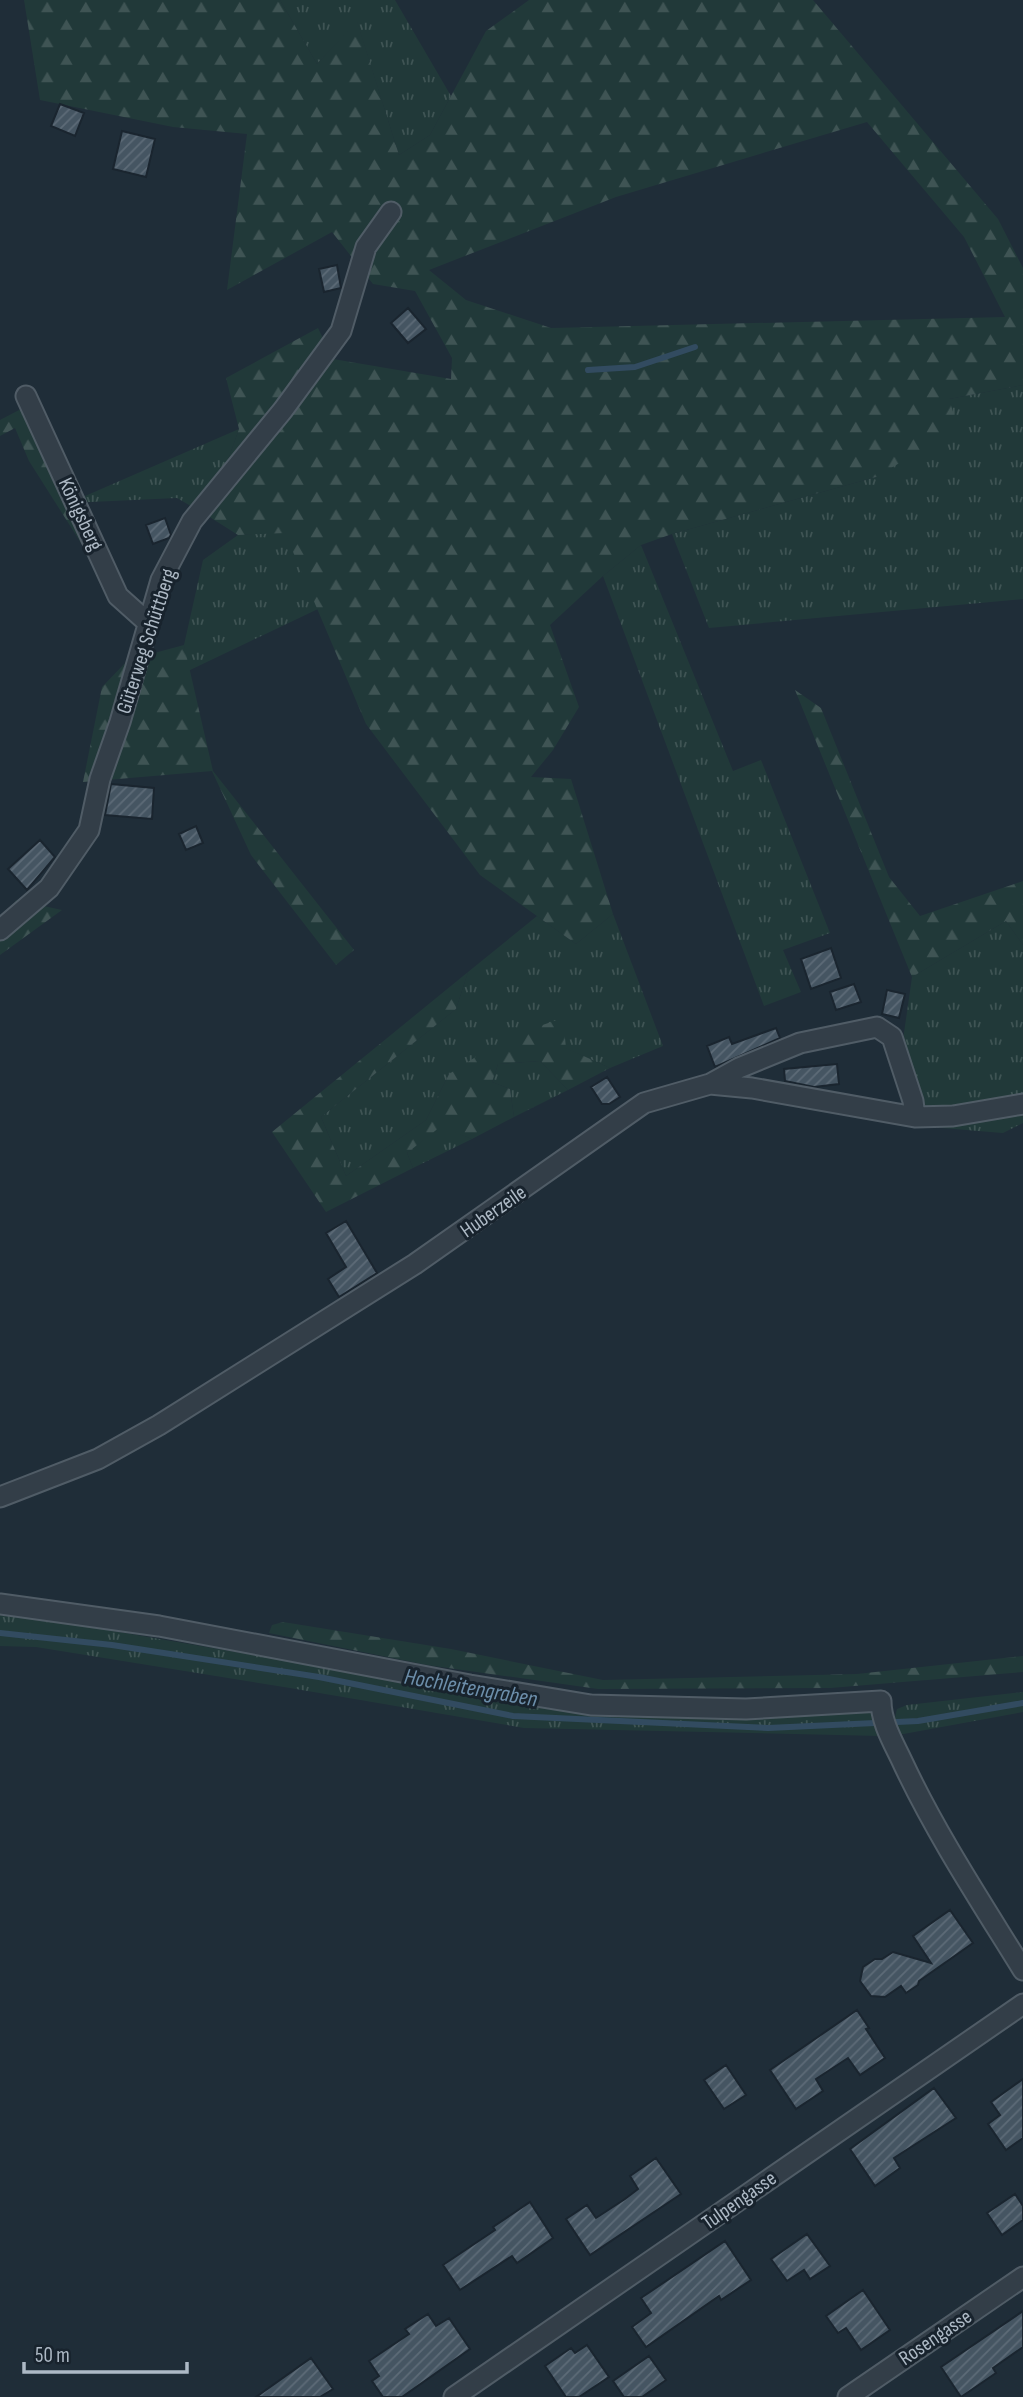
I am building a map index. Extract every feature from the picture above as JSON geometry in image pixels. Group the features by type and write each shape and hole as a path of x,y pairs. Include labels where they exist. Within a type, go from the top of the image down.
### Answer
{"street":[{"name":"Güterweg Schüttberg","path":"0,930 49,888 89,830 100,779 120,722 161,580 192,521 283,410 341,331 366,247 391,212"},
{"name":"Königsberg","path":"26,396 118,596 148,622"},
{"path":"710,1084 739,1068 800,1043 877,1027 892,1037 913,1101 915,1117"},
{"name":"Huberzeile","path":"0,1497 98,1459 159,1425 415,1264 644,1103 710,1084 752,1088 915,1117 953,1116 1023,1104"},
{"path":"0,1604 159,1626 591,1705 746,1709 881,1701 881,1711 890,1735 916,1790 1023,1970"},
{"name":"Tulpengasse","path":"454,2397 1023,2004"},
{"name":"Rosengasse","path":"848,2397 1023,2277"}],"green space":[{"path":"24,0 280,0 317,64 357,21 399,155 430,135 486,31 529,0 813,0 998,219 1023,268 1023,385 949,399 958,428 876,477 641,545 550,625 579,707 553,750 531,777 571,779 613,914 576,944 480,875 366,724 285,533 238,535 208,516 239,429 226,378 318,328 333,359 451,379 452,358 415,291 373,284 332,232 227,290 247,134 173,127 40,100","holes":["867,122 964,237 1005,317 551,328 466,300 429,270 616,197"]},
{"path":"280,0 395,0 451,96 430,135 399,155 357,22 317,64"},
{"path":"1023,385 1023,599 709,628 672,534 876,477 949,399"},
{"path":"21,409 69,503 88,554 29,461 15,428 0,436 0,420"},
{"path":"239,429 208,516 177,498 69,503"},
{"path":"285,532 318,609 188,671 184,645 203,560 238,535"},
{"path":"641,545 733,771 761,760 830,933 783,950 801,992 764,1006 603,576"},
{"path":"184,645 213,771 354,950 336,965 251,855 212,771 83,782 102,687 128,660"},
{"path":"795,690 821,708 889,877 920,916 1023,881 1023,945 1006,921 912,977"},
{"path":"16,900 62,910 0,955 0,927"},
{"path":"613,914 663,1046 610,1068 565,1048 449,1074 426,1120 346,1176 321,1117 456,1009 468,972 537,916 576,944"},
{"path":"1006,921 1023,945 1023,1123 1003,1133 930,1127 903,1040 912,977"},
{"path":"468,972 456,1009 321,1117 346,1176 426,1120 449,1074 507,1037 563,1018 566,1048 610,1068 568,1090 540,1061 498,1064 492,1082 510,1089 514,1117 472,1139 440,1127 407,1153 413,1168 326,1212 272,1132"},
{"path":"540,1061 568,1090 514,1117 510,1089 492,1082 498,1064"},
{"path":"440,1126 472,1139 413,1168 407,1153"},
{"path":"0,1615 90,1627 277,1659 518,1706 673,1718 865,1712 872,1714 882,1736 524,1728 36,1647 0,1646"},
{"path":"283,1622 451,1649 603,1680 857,1674 1023,1656 1023,1672 830,1688 598,1689 427,1665 269,1633 272,1625"},
{"path":"1023,1692 1023,1712 898,1735 895,1718 897,1709 907,1705"}],"building":[{"path":"60,104 84,113 75,136 51,126"},
{"path":"122,131 155,139 146,177 113,169"},
{"path":"337,265 341,288 324,292 319,269"},
{"path":"408,308 426,329 408,343 391,323"},
{"path":"165,518 171,535 153,544 146,525"},
{"path":"111,784 154,788 152,819 105,815"},
{"path":"196,826 203,843 186,850 179,834"},
{"path":"40,840 55,857 27,890 8,869"},
{"path":"831,948 841,978 811,989 801,959"},
{"path":"854,984 861,1002 836,1010 830,992"},
{"path":"887,990 905,994 899,1018 882,1014"},
{"path":"776,1028 780,1038 715,1067 707,1046 729,1037 732,1044"},
{"path":"837,1064 839,1084 814,1087 785,1081 784,1069"},
{"path":"607,1077 620,1097 609,1104 602,1104 591,1087"},
{"path":"346,1221 377,1273 339,1297 328,1279 346,1267 326,1233"},
{"path":"950,1910 973,1943 906,1993 901,1986 885,1997 871,1996 860,1981 863,1967 893,1952 931,1963 913,1936"},
{"path":"857,2010 885,2058 860,2075 848,2058 816,2079 823,2091 796,2109 770,2070"},
{"path":"726,2065 746,2095 724,2109 704,2080"},
{"path":"1023,2079 1023,2138 1006,2150 988,2124 1000,2115 991,2102"},
{"path":"934,2088 956,2118 894,2158 900,2168 875,2186 850,2149"},
{"path":"656,2158 681,2194 590,2255 566,2219 587,2205 596,2218 625,2199 638,2189 630,2176"},
{"path":"1015,2194 1023,2206 1023,2220 1002,2235 987,2213"},
{"path":"530,2202 553,2238 517,2263 512,2256 460,2290 443,2265 495,2230 493,2227"},
{"path":"807,2234 830,2266 810,2279 804,2270 787,2281 771,2259"},
{"path":"725,2241 751,2280 721,2300 719,2296 646,2347 632,2327 651,2313 641,2298"},
{"path":"863,2290 890,2330 861,2350 846,2328 838,2333 826,2316"},
{"path":"1023,2311 1023,2347 993,2368 996,2373 961,2397 941,2367"},
{"path":"428,2314 436,2326 449,2318 470,2349 402,2397 383,2397 372,2381 379,2376 369,2361 409,2334 405,2329"},
{"path":"587,2345 609,2377 579,2397 566,2397 545,2366 571,2348 575,2353"},
{"path":"649,2356 666,2380 642,2397 624,2397 613,2381"},
{"path":"311,2358 333,2389 320,2397 256,2397"}],"waterway":[{"path":"588,370 635,367 695,347"},
{"name":"Hochleitengraben","path":"0,1633 112,1645 319,1677 513,1716 768,1728 918,1721 1023,1703"}]}
